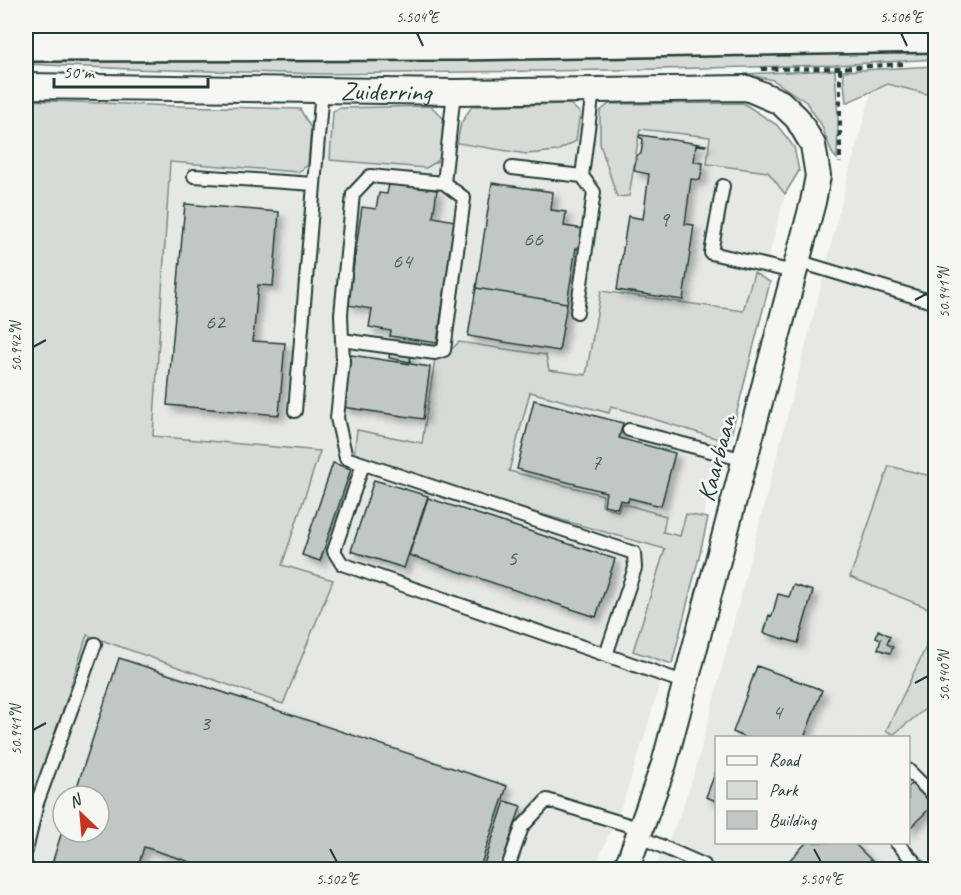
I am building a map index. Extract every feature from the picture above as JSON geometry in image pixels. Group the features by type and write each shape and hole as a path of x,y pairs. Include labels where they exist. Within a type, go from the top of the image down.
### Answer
{"main road":[{"name":"Zuiderring","path":"26,44 448,43 936,34"}],"street":[{"name":"Zuiderring","path":"26,86 454,92 747,88"},
{"name":"Kaarbaan","path":"624,870 664,764 818,176 813,145 797,118 780,102 747,88"}],"lane":[{"path":"295,411 322,90"},
{"path":"577,312 594,192 582,176 592,90"},
{"path":"444,183 454,92"},
{"path":"512,168 582,176"},
{"path":"194,176 314,184"},
{"path":"342,340 435,353 444,350 465,198 444,183 370,176 353,194 341,314 342,340 343,362 337,418 346,458 634,553 635,568 606,655"},
{"path":"723,186 711,253 796,267 936,303"},
{"path":"630,430 745,460"},
{"path":"363,464 334,551 342,564 686,683"},
{"path":"26,851 37,803 95,644"},
{"path":"910,771 936,798"},
{"path":"507,870 522,827 547,800 625,825 704,865 705,870"},
{"path":"897,844 922,870"},
{"path":"26,865 27,870"}],"path":[{"path":"791,68 903,64"}],"shaded area":[{"path":"888,84 935,96 935,869 654,870 680,815 696,768 848,176 872,91"},
{"path":"726,117 785,194 722,436 679,616 645,735 622,805 594,869 26,870 26,827 87,635 283,704 333,580 282,565 320,452 153,436 168,179 174,121 469,125"}],"green space":[{"path":"26,26 684,26 26,29"},
{"path":"936,46 935,59 834,65 613,70 322,74 26,64 26,56"},
{"path":"935,66 935,96 888,84 846,103 843,71"},
{"path":"835,70 838,119 837,159 832,153 821,124 806,102 773,80 744,74"},
{"path":"26,100 300,109 311,128 308,165 298,172 170,162 153,436 320,451 282,565 333,580 283,704 87,635 26,827"},
{"path":"743,103 777,125 794,147 799,171 785,194 768,172 707,164 710,137 640,129 629,196 617,197 600,144 600,111 609,104"},
{"path":"570,104 580,113 576,141 557,151 527,154 457,143 461,123 472,106"},
{"path":"431,106 443,118 441,159 426,168 330,160 333,111 340,108"},
{"path":"754,273 770,282 730,439 725,441 611,406 609,413 530,392 509,471 603,495 602,506 618,511 621,503 666,516 663,532 680,536 686,514 708,518 672,664 633,651 665,549 463,492 354,455 357,430 422,443 435,359 451,350 459,342 546,355 549,370 586,375 601,291 743,311"},
{"path":"889,466 935,477 935,611 850,577"},
{"path":"935,628 935,701 894,734 886,731"}],"building":[{"path":"640,135 706,145 696,145 694,162 703,163 700,180 691,179 685,224 694,225 683,300 617,290 628,216 643,219 649,174 634,171 637,155 641,154 643,139 639,137"},
{"path":"492,183 553,192 551,210 566,212 564,226 584,229 581,249 576,248 567,303 476,288"},
{"path":"389,184 437,190 433,217 455,221 437,343 390,336 391,331 369,327 372,309 348,305 362,207 376,209 379,193 387,194"},
{"path":"185,204 279,212 273,286 258,285 253,341 285,343 279,415 167,405"},
{"path":"476,288 567,303 559,351 468,336"},
{"path":"390,351 411,354 410,362 389,358"},
{"path":"351,355 430,367 423,419 343,407"},
{"path":"534,400 623,423 619,438 675,453 661,506 629,498 628,502 620,500 617,508 604,505 606,492 517,469"},
{"path":"333,463 351,469 320,561 302,555"},
{"path":"374,480 428,496 404,568 351,551"},
{"path":"428,498 615,559 596,617 409,555"},
{"path":"793,585 813,591 798,643 764,633 778,594 789,597"},
{"path":"878,630 890,636 887,644 893,647 890,653 878,649 881,639 876,637"},
{"path":"119,658 507,786 479,870 215,870 144,847 137,870 50,870 58,844 111,844 111,784 78,784"},
{"path":"757,666 822,690 805,736 742,736 733,732"},
{"path":"715,774 715,801 706,797"},
{"path":"913,782 934,804 910,828 910,785"},
{"path":"505,801 521,806 500,870 482,870"},
{"path":"805,844 855,844 881,870 780,870"}]}
